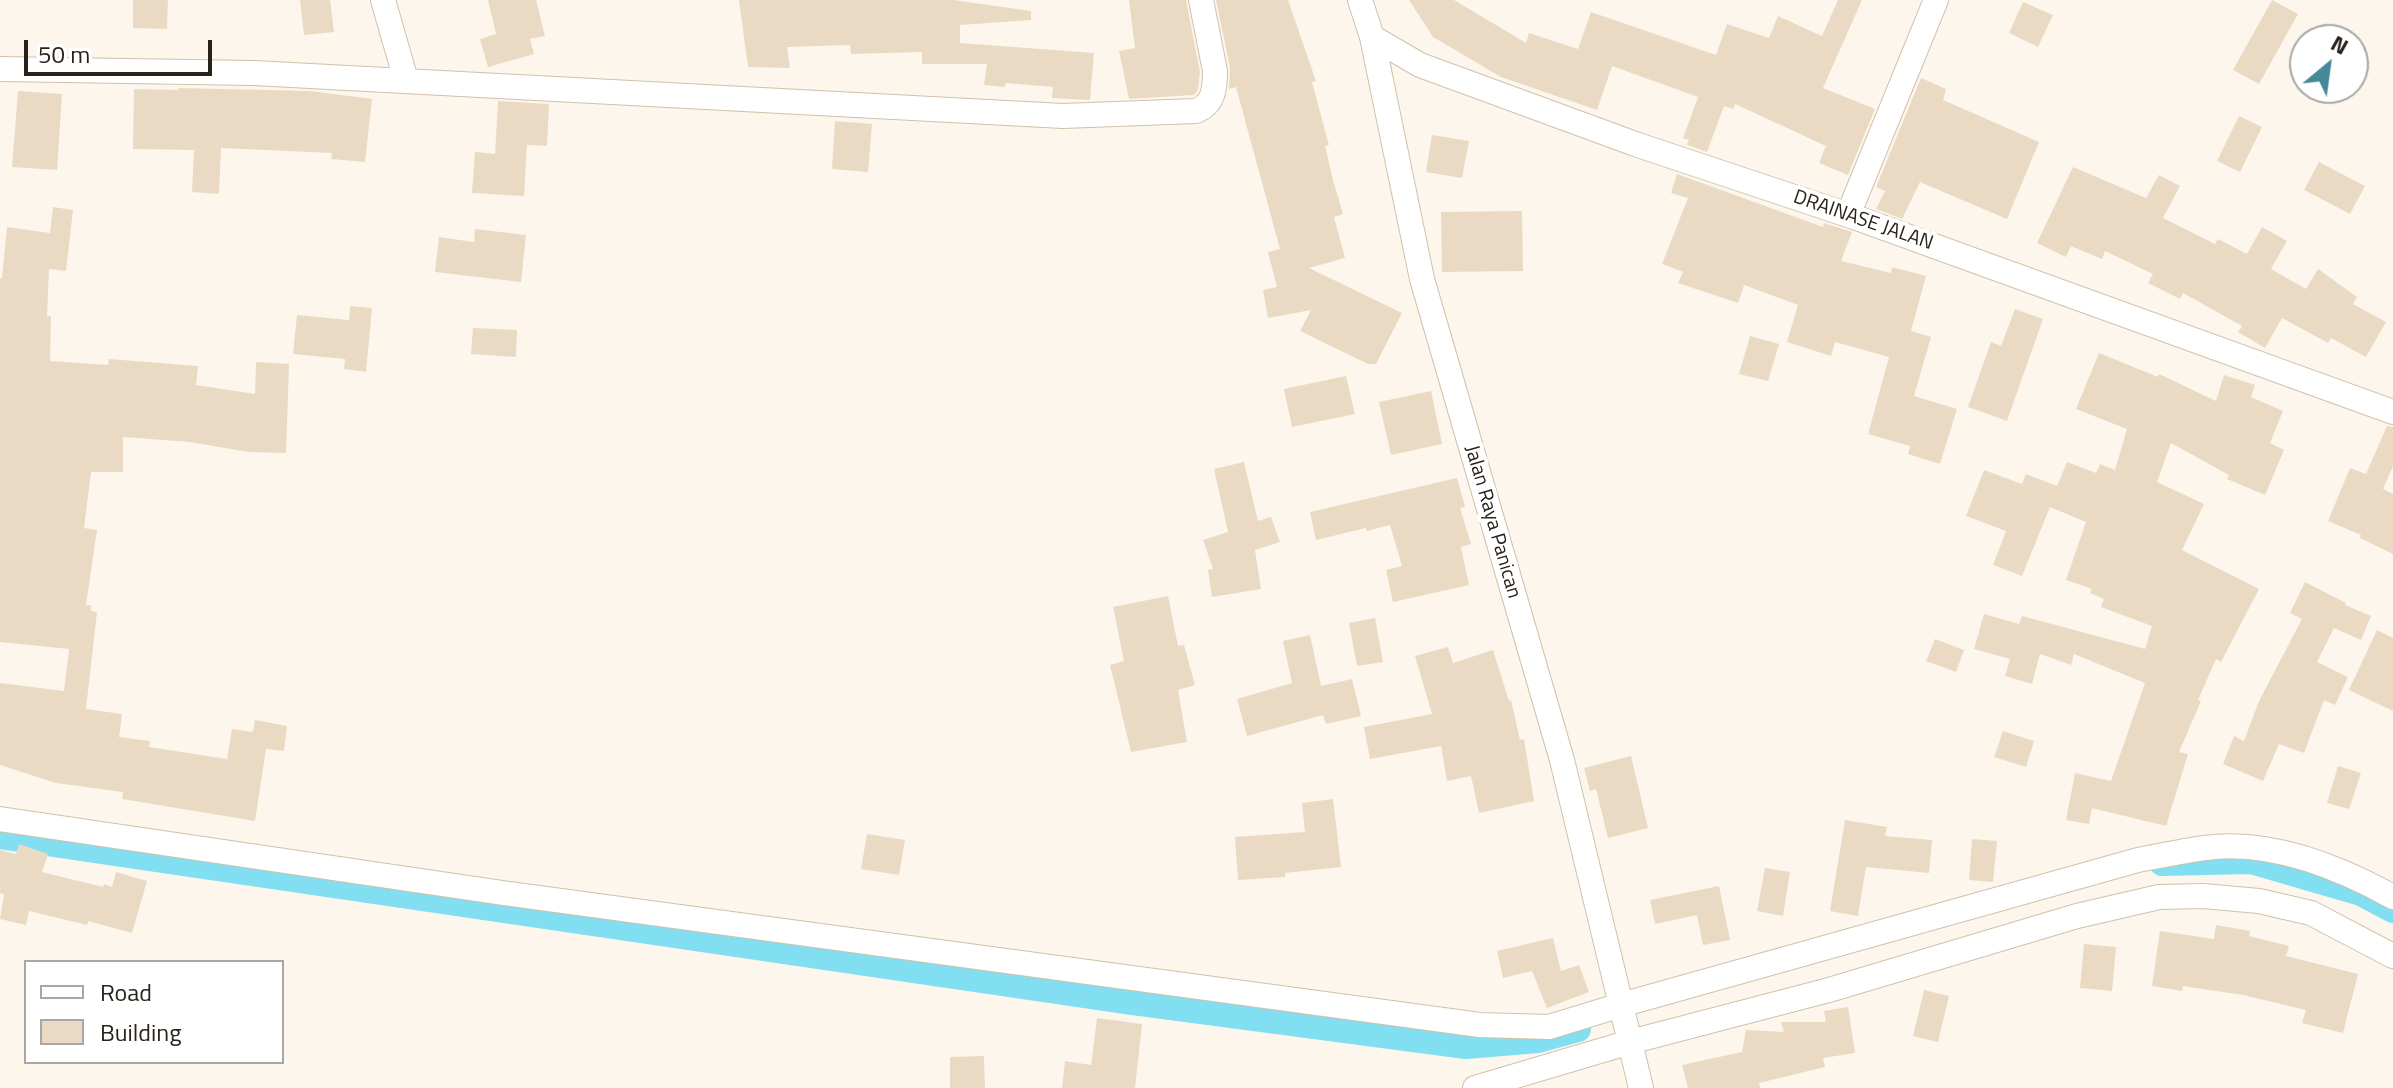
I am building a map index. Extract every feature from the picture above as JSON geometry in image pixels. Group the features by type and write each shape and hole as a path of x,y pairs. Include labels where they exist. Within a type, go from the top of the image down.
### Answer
{"street":[{"path":"383,0 406,80"},
{"path":"0,69 254,73 1063,116 1196,111 1205,107 1213,96 1215,81 1201,0"},
{"path":"1360,0 1372,37"},
{"path":"1848,215 1936,0"},
{"name":"DRAINASE JALAN","path":"1372,37 1420,65 1638,145 1848,215 2393,412"},
{"name":"Jalan Raya Panican","path":"1372,37 1422,279 1562,760 1641,1088"},
{"path":"0,819 535,897 1480,1025 1549,1027 2138,860 2207,847 2276,850 2323,865 2393,897"},
{"path":"1475,1088 1630,1042 1829,990 2077,916 2159,897 2203,896 2259,901 2311,913 2393,956"}],"building":[{"path":"133,0 168,0 167,29 133,28"},
{"path":"300,0 330,0 334,32 304,35"},
{"path":"488,0 536,0 545,36 530,39 534,54 488,67 480,39 496,34"},
{"path":"739,0 953,0 1031,11 1031,20 960,25 960,43 1094,53 1090,100 1052,98 1053,87 1006,83 1005,87 984,85 987,64 922,64 922,52 851,54 850,45 787,47 790,68 748,67"},
{"path":"1129,0 1186,0 1200,72 1198,90 1194,95 1129,99 1119,51 1135,48"},
{"path":"1216,0 1288,0 1316,81 1312,82 1343,214 1334,217 1345,258 1309,268 1402,313 1376,364 1368,364 1300,331 1311,310 1268,318 1263,290 1277,287 1268,252 1280,249 1236,87 1229,89 1230,68"},
{"path":"1409,0 1454,0 1526,43 1529,33 1578,49 1591,12 1716,55 1727,24 1769,38 1778,16 1822,36 1838,0 1862,0 1823,88 1875,109 1848,175 1819,163 1826,146 1735,104 1734,109 1724,106 1707,152 1687,145 1689,140 1683,138 1698,97 1612,66 1597,110 1501,77 1433,37"},
{"path":"2272,0 2298,14 2292,24 2289,24 2289,30 2259,84 2233,70"},
{"path":"2023,2 2053,15 2038,47 2009,33"},
{"path":"1921,78 1946,89 1943,100 2039,142 2007,219 1920,182 1902,219 1876,209 1885,191 1876,187"},
{"path":"134,89 310,91 372,99 365,162 331,159 332,153 221,148 219,194 192,192 194,150 133,149"},
{"path":"18,91 62,94 57,170 12,167"},
{"path":"498,101 549,104 547,146 527,145 524,196 472,193 475,152 495,154"},
{"path":"2239,116 2262,127 2240,172 2217,161"},
{"path":"835,121 872,124 868,172 832,169"},
{"path":"1432,135 1469,141 1462,178 1426,172"},
{"path":"2319,162 2365,186 2350,214 2304,190"},
{"path":"2073,167 2146,198 2159,175 2180,186 2163,218 2215,244 2218,239 2247,254 2262,227 2287,241 2271,269 2306,289 2318,269 2357,297 2353,304 2386,322 2366,357 2331,338 2328,343 2282,318 2265,348 2238,332 2242,326 2183,293 2180,299 2148,283 2153,274 2105,251 2102,259 2071,246 2066,257 2037,243"},
{"path":"1677,174 1823,227 1824,223 1852,232 1841,261 1891,273 1892,267 1926,276 1911,331 1931,337 1914,396 1957,409 1940,464 1908,454 1910,446 1868,434 1889,357 1835,342 1831,356 1787,342 1798,305 1744,285 1738,303 1678,283 1683,272 1662,264 1688,198 1671,193"},
{"path":"53,207 73,210 66,271 49,269 47,316 51,316 50,361 108,365 109,359 198,366 196,385 255,394 256,362 289,364 286,453 248,452 190,442 123,437 123,472 91,472 84,528 97,530 86,605 91,605 91,611 97,612 86,709 122,714 119,737 150,741 149,747 227,759 232,729 253,732 255,720 287,726 284,751 266,749 255,821 122,799 123,792 56,783 0,765 0,683 64,691 69,649 0,642 0,278 7,227 50,233"},
{"path":"1522,211 1523,271 1442,272 1441,212"},
{"path":"475,229 526,235 521,282 435,272 439,237 474,242"},
{"path":"350,306 372,308 366,372 344,369 345,359 293,354 297,315 349,320"},
{"path":"2015,309 2043,319 2007,421 1968,407 1991,342 2001,346"},
{"path":"473,328 517,330 516,357 471,354"},
{"path":"1750,336 1779,344 1768,381 1739,374"},
{"path":"2099,353 2158,377 2159,374 2216,401 2224,375 2255,385 2251,397 2283,411 2270,443 2284,450 2265,495 2227,479 2229,475 2171,443 2157,482 2204,504 2182,550 2259,589 2221,662 2216,659 2198,700 2201,701 2179,752 2188,754 2166,826 2092,808 2089,824 2066,820 2075,773 2111,781 2145,683 2074,654 2071,665 2040,654 2032,684 2005,676 2010,659 1974,649 1984,614 2019,624 2022,616 2145,649 2152,626 2101,607 2104,599 2090,593 2092,589 2066,580 2086,522 2050,507 2022,576 1993,565 2006,531 1966,516 1984,470 2022,484 2026,474 2057,486 2067,462 2096,473 2100,464 2115,470 2127,429 2076,409"},
{"path":"1346,376 1355,414 1292,427 1284,389"},
{"path":"1431,391 1442,444 1391,455 1379,402"},
{"path":"2387,426 2393,427 2393,466 2383,489 2393,494 2393,554 2360,538 2361,535 2328,521 2350,468 2366,474"},
{"path":"1244,462 1258,521 1271,517 1280,542 1255,550 1261,589 1212,597 1208,570 1213,569 1203,540 1228,532 1214,469"},
{"path":"1457,478 1465,507 1460,508 1471,544 1461,547 1469,585 1393,602 1386,570 1402,566 1390,525 1316,540 1310,512"},
{"path":"2305,582 2371,616 2361,640 2334,628 2317,662 2348,677 2335,705 2324,700 2304,753 2279,744 2263,781 2223,764 2234,736 2244,741 2259,701 2302,619 2290,613"},
{"path":"1168,596 1178,646 1184,645 1195,685 1178,690 1187,742 1131,752 1110,665 1124,661 1113,607"},
{"path":"1375,618 1383,662 1357,666 1349,623"},
{"path":"2377,630 2393,638 2393,711 2349,690"},
{"path":"1310,635 1321,686 1352,679 1361,716 1326,724 1323,715 1247,736 1237,699 1292,683 1283,641"},
{"path":"1935,639 1964,650 1956,672 1926,661"},
{"path":"1448,647 1453,663 1493,650 1511,700 1520,740 1524,739 1534,801 1479,813 1471,776 1447,781 1441,746 1370,759 1364,727 1432,714 1415,656"},
{"path":"2003,731 2034,741 2026,767 1994,757"},
{"path":"1631,756 1648,828 1608,838 1596,789 1590,791 1584,768"},
{"path":"2338,766 2361,773 2349,809 2327,803"},
{"path":"1333,799 1341,867 1285,873 1285,877 1238,880 1235,837 1305,832 1302,803"},
{"path":"1845,820 1887,827 1885,836 1932,840 1929,873 1866,867 1858,916 1830,911"},
{"path":"867,834 905,840 899,875 861,869"},
{"path":"1972,839 1997,841 1993,882 1969,880"},
{"path":"19,844 48,854 42,872 103,887 104,884 112,887 116,872 147,881 132,933 88,921 87,925 29,911 26,925 0,919 4,894 0,893 0,850 16,854"},
{"path":"1765,868 1790,872 1783,916 1757,911"},
{"path":"1719,886 1730,940 1703,945 1697,915 1655,924 1650,900"},
{"path":"2216,925 2250,931 2249,936 2289,946 2286,956 2358,974 2343,1033 2302,1023 2306,1010 2243,995 2183,986 2182,991 2152,986 2160,931 2214,939"},
{"path":"1553,938 1561,971 1579,965 1589,992 1547,1008 1532,971 1503,978 1497,951"},
{"path":"2084,944 2116,947 2112,991 2080,988"},
{"path":"1924,990 1949,996 1938,1042 1913,1036"},
{"path":"1848,1007 1855,1053 1823,1058 1825,1067 1759,1083 1760,1088 1688,1088 1682,1065 1742,1052 1746,1030 1784,1032 1781,1022 1826,1022 1824,1011"},
{"path":"1097,1018 1142,1024 1135,1088 1062,1088 1065,1061 1091,1065"},
{"path":"984,1056 985,1088 950,1088 950,1057"}],"waterway":[{"path":"0,836 1131,1002 1466,1046 1538,1040 1578,1029"},
{"path":"2162,863 2251,861 2361,893 2393,910"}]}
